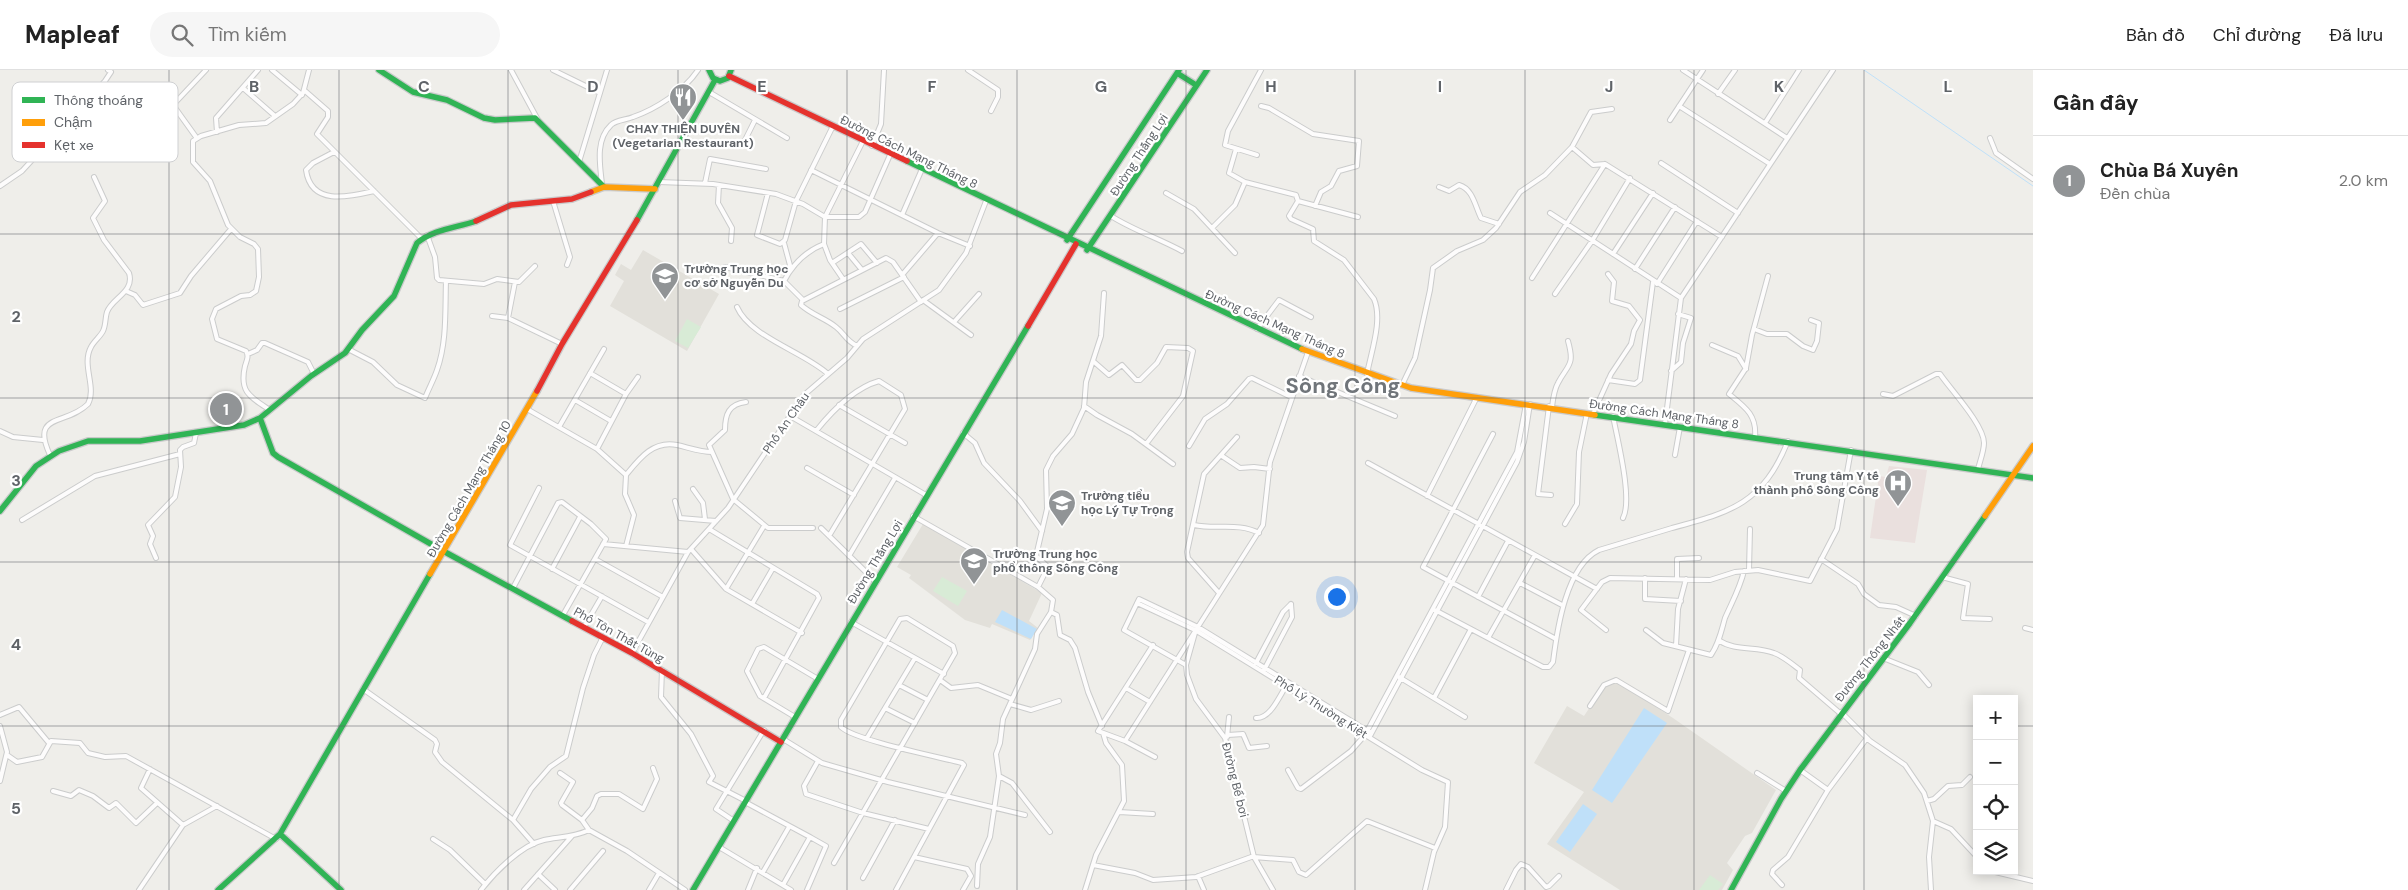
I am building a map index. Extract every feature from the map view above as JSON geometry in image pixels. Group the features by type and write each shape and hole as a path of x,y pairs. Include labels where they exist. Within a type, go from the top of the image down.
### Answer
{"street":[{"path":"103,82 111,72 108,70"},
{"path":"178,100 206,70"},
{"path":"217,132 216,118 258,70"},
{"path":"272,70 302,95"},
{"path":"248,354 243,348 217,339 212,319 216,309 240,296 252,294 258,288 257,246 243,239 231,229 209,178 194,162 193,142 196,137 246,124 266,123 302,95 309,70"},
{"path":"511,70 538,120 603,187"},
{"path":"553,70 600,93"},
{"path":"579,162 607,70"},
{"path":"603,187 598,158 609,126 615,122 634,117 666,100 690,80 698,70"},
{"path":"709,70 715,80 723,80 730,73"},
{"path":"872,146 881,124 884,70"},
{"path":"968,70 998,90 998,97 991,111"},
{"name":"Đường Thắng Lợi","path":"1088,250 1207,70"},
{"path":"1257,155 1225,146 1228,131 1261,70"},
{"path":"1683,70 1787,138"},
{"path":"1670,120 1703,70"},
{"path":"1718,94 1735,70"},
{"path":"1765,122 1799,70"},
{"path":"1664,424 1681,298 1833,70"},
{"path":"382,71 413,92 447,100 484,118 495,120 531,118 538,120"},
{"path":"1178,72 1196,86"},
{"name":"Đường Thắng Lợi","path":"1067,240 1178,72"},
{"name":"Đường Cách Mạng Tháng 8","path":"730,73 890,155 1257,329 1308,352 1402,385 2033,478"},
{"name":"Đường Cách Mạng Tháng 10","path":"218,890 280,834 362,689 445,552 562,344 655,189 715,80"},
{"path":"243,88 275,116"},
{"path":"304,90 328,111 328,117 316,133 424,237 435,257 437,278 446,281 484,284 497,279 516,282 523,280 534,266"},
{"path":"709,92 787,138"},
{"path":"1261,106 1269,108 1313,134 1359,141 1357,166 1339,171 1331,186 1321,192 1315,206"},
{"path":"1679,106 1770,164"},
{"path":"1402,385 1415,358 1433,268 1457,251 1483,240 1499,224 1520,192 1544,175 1572,148 1591,112 1612,108"},
{"path":"178,112 196,137"},
{"path":"731,143 744,144 755,120"},
{"path":"791,269 784,242 796,202 832,126"},
{"path":"1990,138 1996,153 2033,179"},
{"path":"843,279 832,264 824,244 825,217 862,141"},
{"path":"1572,148 1593,165 1605,164 1722,237"},
{"path":"1236,149 1228,172 1245,182 1293,193 1298,198 1298,201"},
{"path":"334,152 313,163 306,170 315,191 322,195 344,197 374,190"},
{"path":"659,182 705,183 768,193 796,202 825,217 863,215 890,155"},
{"path":"705,183 710,159 766,169"},
{"path":"0,186 22,171 30,162"},
{"path":"1660,163 1738,213"},
{"path":"1532,278 1605,164"},
{"path":"902,215 922,169"},
{"path":"811,170 938,233 970,246"},
{"path":"50,455 43,440 43,431 49,424 88,404 90,397 87,366 90,349 103,330 108,310 126,291 130,279 130,274 104,240 93,217 105,201 94,177"},
{"path":"1555,294 1592,241 1630,178"},
{"path":"1213,227 1235,205 1245,182"},
{"path":"719,185 718,204 732,228 731,241"},
{"path":"1439,187 1449,191 1462,185 1473,198 1481,218 1499,224"},
{"path":"0,511 31,472 50,455 94,440 140,441 244,426 260,418 348,349 367,324 394,296 424,237 456,225 475,222 511,205 577,198 603,187 655,189"},
{"path":"768,193 757,235 778,244 784,242"},
{"path":"1166,193 1194,208 1235,253"},
{"path":"1612,254 1653,193"},
{"path":"553,201 570,257 567,265"},
{"name":"Phố An Châu","path":"632,653 689,550 733,499 809,390 848,358 863,339 922,301 943,285 964,258 986,201"},
{"path":"1298,201 1358,217"},
{"path":"1298,201 1289,216 1291,220 1313,229 1314,241 1344,260 1376,302 1376,341 1371,351 1367,374"},
{"path":"1634,269 1675,207"},
{"path":"1550,213 1655,283 1681,298"},
{"path":"1111,216 1131,228 1154,236 1182,251"},
{"path":"1608,380 1634,384 1640,380 1655,283 1697,221"},
{"path":"126,291 135,295 143,305 178,295 231,229"},
{"path":"840,309 903,276 938,233"},
{"path":"784,281 791,269 808,252 824,244"},
{"path":"832,264 862,244 876,263"},
{"name":"Đường Thắng Lợi","path":"693,890 1076,244"},
{"path":"848,252 862,270"},
{"path":"803,300 888,258 922,301 954,322 971,336"},
{"path":"724,267 784,281 803,300 802,304 807,310 836,326 846,340 857,346"},
{"path":"1566,524 1577,504 1579,452 1590,413 1608,380 1627,352 1640,320 1629,306 1612,301 1614,282 1608,274"},
{"path":"1755,437 1756,426 1753,418 1729,394 1746,369 1768,276"},
{"path":"348,349 373,362 397,385 425,398 437,371 442,352 445,329 446,281"},
{"path":"508,318 516,282"},
{"path":"1038,587 1048,567 1036,556 1048,504 1046,470 1053,456 1072,434 1084,406 1086,382 1101,336 1104,293"},
{"path":"954,322 979,294"},
{"path":"1257,329 1279,300 1312,317"},
{"path":"737,307 744,319 758,330 813,361 828,374"},
{"path":"1671,372 1681,362 1683,340 1691,318 1678,314"},
{"path":"492,316 508,318 562,344"},
{"path":"1754,329 1767,334 1788,334 1803,346 1813,350 1817,341 1819,323 1811,320"},
{"path":"1551,495 1538,494 1550,406 1558,383 1569,366 1571,355 1568,341"},
{"path":"248,354 257,350 262,343 265,343 308,362 314,374"},
{"path":"1712,345 1738,356 1746,369"},
{"path":"1093,361 1109,375 1122,365 1138,380 1155,366 1166,347 1188,348 1193,351 1183,396 1146,444"},
{"path":"560,427 604,349"},
{"path":"1125,741 1259,534 1266,515 1270,469 1291,397 1308,352"},
{"path":"248,354 243,377 245,392 270,410"},
{"path":"590,374 626,394"},
{"path":"1883,394 1893,396 1936,374 1940,374 1977,423 1984,438 1984,447 1978,469"},
{"path":"1298,376 1395,416"},
{"path":"596,449 626,394 638,377"},
{"path":"1189,446 1205,419 1227,404 1249,379 1252,378 1291,397"},
{"path":"816,431 839,405 879,380 901,395 905,409 829,536"},
{"path":"1427,496 1468,420 1477,396"},
{"path":"575,400 611,421"},
{"path":"746,402 737,404 728,410 724,418 725,430 710,444 733,499 764,526 795,530 813,528"},
{"path":"1288,770 1298,788 1301,789 1351,751 1368,734 1494,500 1517,452 1528,404"},
{"path":"839,405 905,443"},
{"path":"1084,406 1146,444 1173,464"},
{"path":"527,409 596,449 626,475"},
{"path":"790,416 926,496"},
{"path":"1613,416 1625,480 1626,511 1623,518"},
{"name":"Phố Tôn Thất Tùng","path":"260,418 273,452 278,457 445,552 632,653 782,740"},
{"path":"1675,455 1680,427"},
{"path":"0,431 18,438 43,440"},
{"path":"156,558 150,544 153,536 148,525 175,497 181,467 180,454 183,447 194,443 196,433"},
{"path":"963,433 975,443 984,463 1020,501 1042,532"},
{"path":"1493,434 1423,565 1424,569 1556,639"},
{"path":"1220,593 1188,558 1201,481 1208,469 1238,437"},
{"path":"1435,610 1546,668 1553,662 1562,605 1586,559 1599,550 1710,518 1739,505 1757,491 1775,470 1788,441"},
{"path":"626,546 634,515 625,494 626,475 649,450 659,446 669,444 700,452 712,452"},
{"name":"Đường Thống Nhất","path":"1730,890 1786,791 1800,770 1841,713 1916,616 2033,446"},
{"path":"1606,630 1581,610 1602,582 1610,578 1710,580 1746,570 1768,571 1808,581 1837,529 1851,450"},
{"path":"22,520 95,476 180,454"},
{"path":"1222,456 1240,468 1270,469"},
{"path":"1368,463 1597,589"},
{"path":"807,468 854,495"},
{"path":"850,556 895,478"},
{"path":"539,488 510,543 512,546 648,622"},
{"path":"693,489 703,503 704,519"},
{"path":"675,501 680,518 716,521"},
{"path":"513,588 559,502 562,502 591,524 606,539 563,615"},
{"path":"914,516 1038,587 1053,600 1051,612 1037,634 1035,649 1003,720 1000,743 996,754 999,776 990,837 978,864 977,886"},
{"path":"552,569 580,517"},
{"path":"1194,525 1245,527 1259,534"},
{"path":"726,589 764,526"},
{"path":"821,528 876,581"},
{"path":"709,529 819,598 802,633 764,698"},
{"path":"1646,630 1660,642 1709,655 1720,640 1725,620 1746,570 1750,529"},
{"path":"1478,597 1508,541"},
{"path":"603,544 689,550 726,589 802,633"},
{"path":"1488,638 1535,555"},
{"path":"1677,579 1677,558 1699,558"},
{"path":"595,559 663,597"},
{"path":"1821,559 1858,584 1862,592 1877,604 1896,607 1916,616"},
{"path":"752,604 773,568"},
{"path":"1942,577 1968,584 1963,618 1990,619"},
{"path":"1644,578 1645,599 1681,601"},
{"path":"1676,646 1681,601 1686,579"},
{"path":"1520,582 1562,605"},
{"path":"584,627 602,596"},
{"name":"Phố Lý Thường Kiệt","path":"1153,645 1124,630 1138,601 1197,628 1368,734 1422,770 1448,782 1446,823 1435,848"},
{"path":"1255,664 1283,612 1292,604 1292,617 1264,670"},
{"path":"1051,612 1057,615 1060,634 1070,640 1076,648 1088,692 1102,726"},
{"path":"834,863 900,748 944,674 956,649 907,618 900,619 886,641 840,724 846,731 867,738 900,748 964,765 896,890"},
{"path":"852,622 944,674"},
{"path":"1155,757 1125,741 1098,732 1153,645 1186,665 1197,628"},
{"path":"2025,628 2033,630"},
{"path":"1434,698 1471,630"},
{"path":"513,820 532,789 550,768 567,753 583,688 594,654 603,637"},
{"path":"1720,640 1727,645 1755,648 1780,656 1800,670 1799,678 1868,738 1905,765 1927,801 1932,821 1929,857 1931,890"},
{"path":"795,717 757,692 748,674 749,664 762,647 818,679"},
{"path":"1590,706 1604,685 1616,680 1668,712 1689,650"},
{"path":"867,738 915,658"},
{"path":"1883,658 1918,672 1929,685"},
{"name":"Đường Bể bơi","path":"1186,665 1187,675 1196,698 1226,736 1254,857 1273,890"},
{"path":"662,670 661,697 691,734 713,776 709,782 789,827 826,845 807,890"},
{"name":"Phố Lý Thường Kiệt","path":"1264,670 1286,686 1368,734"},
{"path":"1399,677 1465,717"},
{"path":"940,680 948,687 978,685 1031,710 1059,701"},
{"path":"899,685 928,700"},
{"path":"1256,718 1261,718 1271,709 1286,686"},
{"path":"1126,688 1150,702"},
{"path":"362,689 435,740 437,744 435,752 442,762 513,820 534,844"},
{"path":"0,715 19,707 49,743"},
{"path":"885,708 915,724"},
{"path":"1229,717 1226,736 1243,734 1248,748 1267,746"},
{"path":"0,726 5,740 6,755 0,781"},
{"path":"734,820 716,809 764,730"},
{"path":"1085,890 1098,850 1119,812 1125,796 1123,770 1106,743 1103,733"},
{"path":"1782,885 1772,872 1788,857 1828,790 1868,738"},
{"path":"782,740 818,761 882,780 1025,816"},
{"path":"49,743 53,741 80,742 88,753 104,757 126,756 276,839"},
{"path":"6,755 16,762 39,758 46,753 49,743"},
{"path":"818,761 804,786 806,794 863,813 929,829"},
{"path":"150,768 141,788 183,825"},
{"path":"582,820 592,808 597,796 601,794 620,794 643,809 657,779 653,768"},
{"path":"1800,770 1828,790"},
{"path":"560,773 572,782 561,804 582,820 589,830 627,851 685,890"},
{"path":"1757,773 1786,791"},
{"path":"999,776 1012,783 1050,832"},
{"path":"1927,801 1934,799 1948,786 1962,785 1970,777"},
{"path":"53,791 71,796 79,790 93,796 109,808 118,804 136,823 158,803"},
{"path":"139,890 183,825 217,806"},
{"path":"1119,812 1153,814"},
{"path":"863,878 895,820"},
{"path":"1093,865 1135,873 1153,880 1198,876 1254,857 1293,860 1299,872 1306,875 1366,821 1435,848 1425,890"},
{"path":"1932,821 1950,829 1973,853"},
{"path":"763,872 789,827"},
{"path":"481,890 495,872 534,844 572,836 589,830"},
{"path":"280,834 341,890"},
{"path":"524,890 572,836"},
{"path":"783,885 810,837"},
{"path":"433,839 450,850 486,884"},
{"path":"719,847 791,890"},
{"path":"570,890 603,851"},
{"path":"914,857 967,869 971,876 963,890"},
{"path":"1506,890 1521,864 1526,865 1546,887 1559,876"},
{"path":"748,890 756,868"},
{"path":"649,890 659,873"},
{"path":"538,874 555,890"},
{"path":"2008,875 2033,881"},
{"path":"1198,876 1204,890"}],"shaded area":[{"name":"Trường Trung học cơ sở Nguyễn Du","path":"643,250 719,294 687,351 610,306 624,281 615,275 621,264 631,270"},
{"name":"Trung tâm Y tế thành phố Sông Công","path":"1889,466 1927,470 1915,543 1870,538 1879,476 1886,477"},
{"name":"Trường Trung học phổ thông Sông Công","path":"923,524 1042,593 1029,621 1038,628 1030,640 992,624 990,628 965,620 909,578 911,575 897,567"},
{"path":"1613,681 1673,718 1776,790 1752,833 1745,836 1727,863 1733,870 1722,890 1620,890 1547,844 1584,792 1534,763 1567,706 1584,716 1604,686"}],"green space":[{"path":"687,319 701,327 688,348 675,341"},
{"path":"942,577 967,591 958,606 933,591"},
{"path":"1710,875 1723,884 1718,890 1699,890"}],"water":[{"path":"1002,610 1037,629 1031,639 995,622"},
{"path":"1644,708 1667,723 1612,803 1592,790"},
{"path":"1583,804 1597,814 1570,852 1556,842"}],"waterway":[{"path":"1864,70 2033,186"}],"traffic: fast":[{"path":"379,70 413,92 447,100 484,118 495,120 535,118 604,187"},
{"path":"709,70 713,78 720,81 728,78 731,70"},
{"path":"1067,240 1179,70"},
{"path":"1087,250 1207,70"},
{"path":"1177,73 1196,85"},
{"path":"637,220 715,80"},
{"path":"907,161 1302,349"},
{"path":"0,511 36,466 59,451 88,441 140,441 244,425 260,418 311,376 345,353 362,330 394,296 417,243 438,232 476,221"},
{"path":"693,890 1028,326"},
{"path":"1595,415 2033,478"},
{"path":"260,418 273,453 278,457 445,552 572,621"},
{"path":"1731,890 1781,799 1800,770 1910,623 1985,516"},
{"path":"218,890 280,834 430,574"},
{"path":"280,834 341,890"}],"traffic: slow":[{"path":"591,192 604,187 655,189"},
{"path":"1302,349 1411,388 1595,415"},
{"path":"430,574 537,391"},
{"path":"1985,516 2033,446"}],"traffic: jam":[{"path":"729,76 907,161"},
{"path":"476,221 511,205 572,199 591,192"},
{"path":"537,391 562,344 637,220"},
{"path":"1028,326 1076,244"},
{"path":"572,621 632,653 781,742"}],"place":[{"name":"CHAY THIỆN DUYÊN (Vegetarian Restaurant)","path":"683,121"},
{"name":"Trường Trung học cơ sở Nguyễn Du","path":"665,300"},
{"name":"Chùa Bá Xuyên","path":"226,409"},
{"name":"Trung tâm Y tế thành phố Sông Công","path":"1898,507"},
{"name":"Trường tiểu học Lý Tự Trọng","path":"1062,527"},
{"name":"Trường Trung học phổ thông Sông Công","path":"974,585"}],"district":[{"name":"Sông Công","path":"1343,385"}]}
